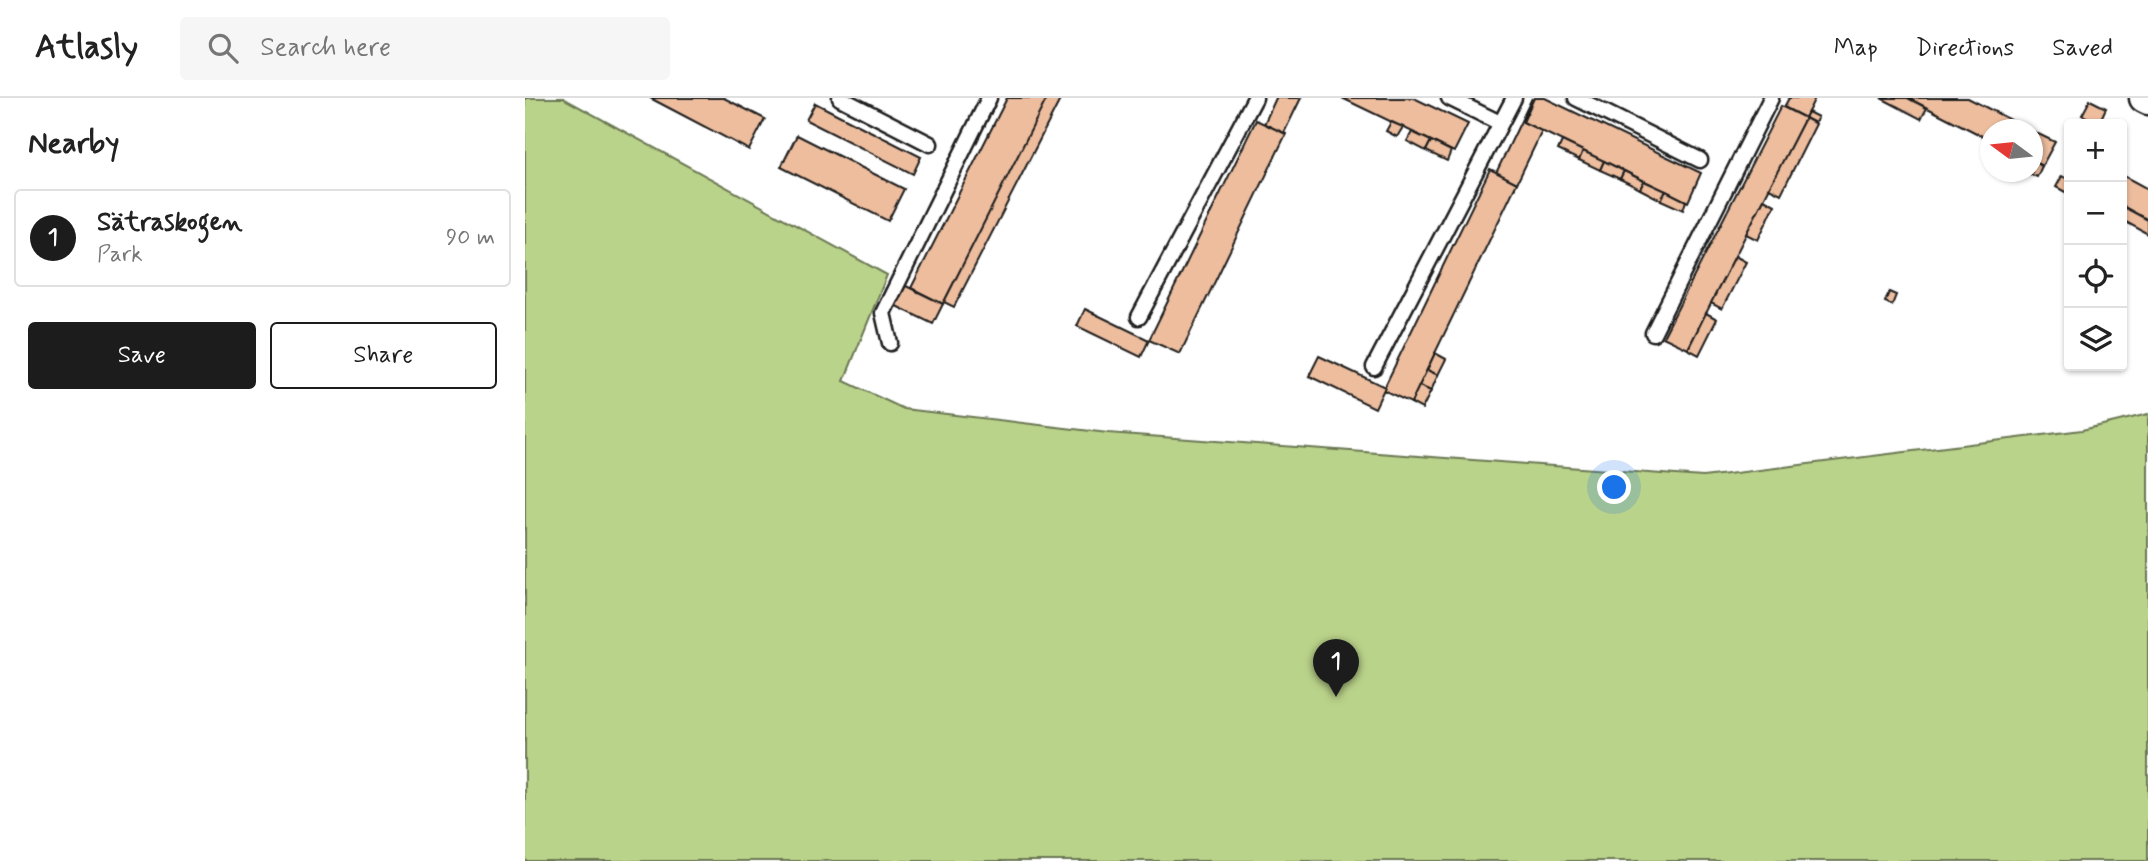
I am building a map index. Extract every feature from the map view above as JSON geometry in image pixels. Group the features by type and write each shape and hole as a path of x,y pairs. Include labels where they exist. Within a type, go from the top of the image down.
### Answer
{"lane":[{"path":"840,98 930,144"},
{"path":"890,342 883,313 989,98"},
{"path":"1139,317 1255,98"},
{"path":"1449,98 1500,123"},
{"path":"1374,367 1514,98"},
{"path":"1576,98 1700,160"},
{"path":"1653,333 1771,98"}],"green space":[{"path":"525,98 563,98 887,275 844,381 904,409 1108,433 1703,477 2082,430 2148,414 2148,861 525,861"}],"building":[{"path":"650,98 724,98 765,119 749,150"},
{"path":"1007,98 1048,98 943,304 911,288"},
{"path":"1047,98 1061,98 954,307 944,302"},
{"path":"1276,98 1301,98 1284,133 1264,124"},
{"path":"1342,98 1414,98 1468,124 1454,152"},
{"path":"1532,98 1523,122 1542,131 1517,183 1496,173"},
{"path":"1534,98 1545,98 1701,173 1688,202 1523,122"},
{"path":"1789,98 1815,98 1805,118 1784,107"},
{"path":"1881,98 1908,98 1927,108 1921,119"},
{"path":"1908,98 1968,98 2009,119 1980,119 1980,135"},
{"path":"2090,100 2106,108 2101,119 2090,119 2082,115"},
{"path":"815,103 921,157 913,174 806,120"},
{"path":"1781,106 1805,118 1688,349 1663,337"},
{"path":"1808,112 1818,117 1815,123 1805,118"},
{"path":"1805,118 1816,124 1781,194 1769,188"},
{"path":"1256,120 1286,134 1180,354 1149,340"},
{"path":"1391,122 1403,127 1397,137 1386,131"},
{"path":"1412,132 1431,141 1426,151 1407,141"},
{"path":"797,135 904,189 888,221 781,167"},
{"path":"2043,136 2055,142 2043,164"},
{"path":"1431,141 1451,151 1447,161 1426,151"},
{"path":"1562,141 1583,151 1579,160 1558,150"},
{"path":"1583,151 1604,161 1600,170 1579,160"},
{"path":"1604,161 1624,171 1620,179 1600,170"},
{"path":"1490,169 1517,183 1411,403 1383,390"},
{"path":"1624,171 1644,181 1640,189 1620,179"},
{"path":"2062,176 2064,177 2064,191 2056,187"},
{"path":"2127,178 2148,189 2148,220 2127,209"},
{"path":"1644,181 1666,191 1661,200 1640,189"},
{"path":"1666,191 1686,201 1683,210 1661,200"},
{"path":"1764,199 1775,205 1758,240 1746,234"},
{"path":"2127,209 2148,220 2148,234 2127,223"},
{"path":"1735,256 1746,262 1722,309 1711,303"},
{"path":"904,285 943,304 933,324 894,305"},
{"path":"1889,292 1896,295 1892,305 1885,302"},
{"path":"1085,309 1149,340 1141,357 1077,326"},
{"path":"1706,313 1717,319 1699,355 1688,349"},
{"path":"1435,353 1446,359 1438,375 1427,370"},
{"path":"1319,356 1385,387 1375,408 1309,376"},
{"path":"1427,370 1438,375 1431,391 1419,386"},
{"path":"1419,386 1431,391 1422,409 1411,403"}],"place":[{"name":"Sätraskogen","path":"1336,697"}]}
